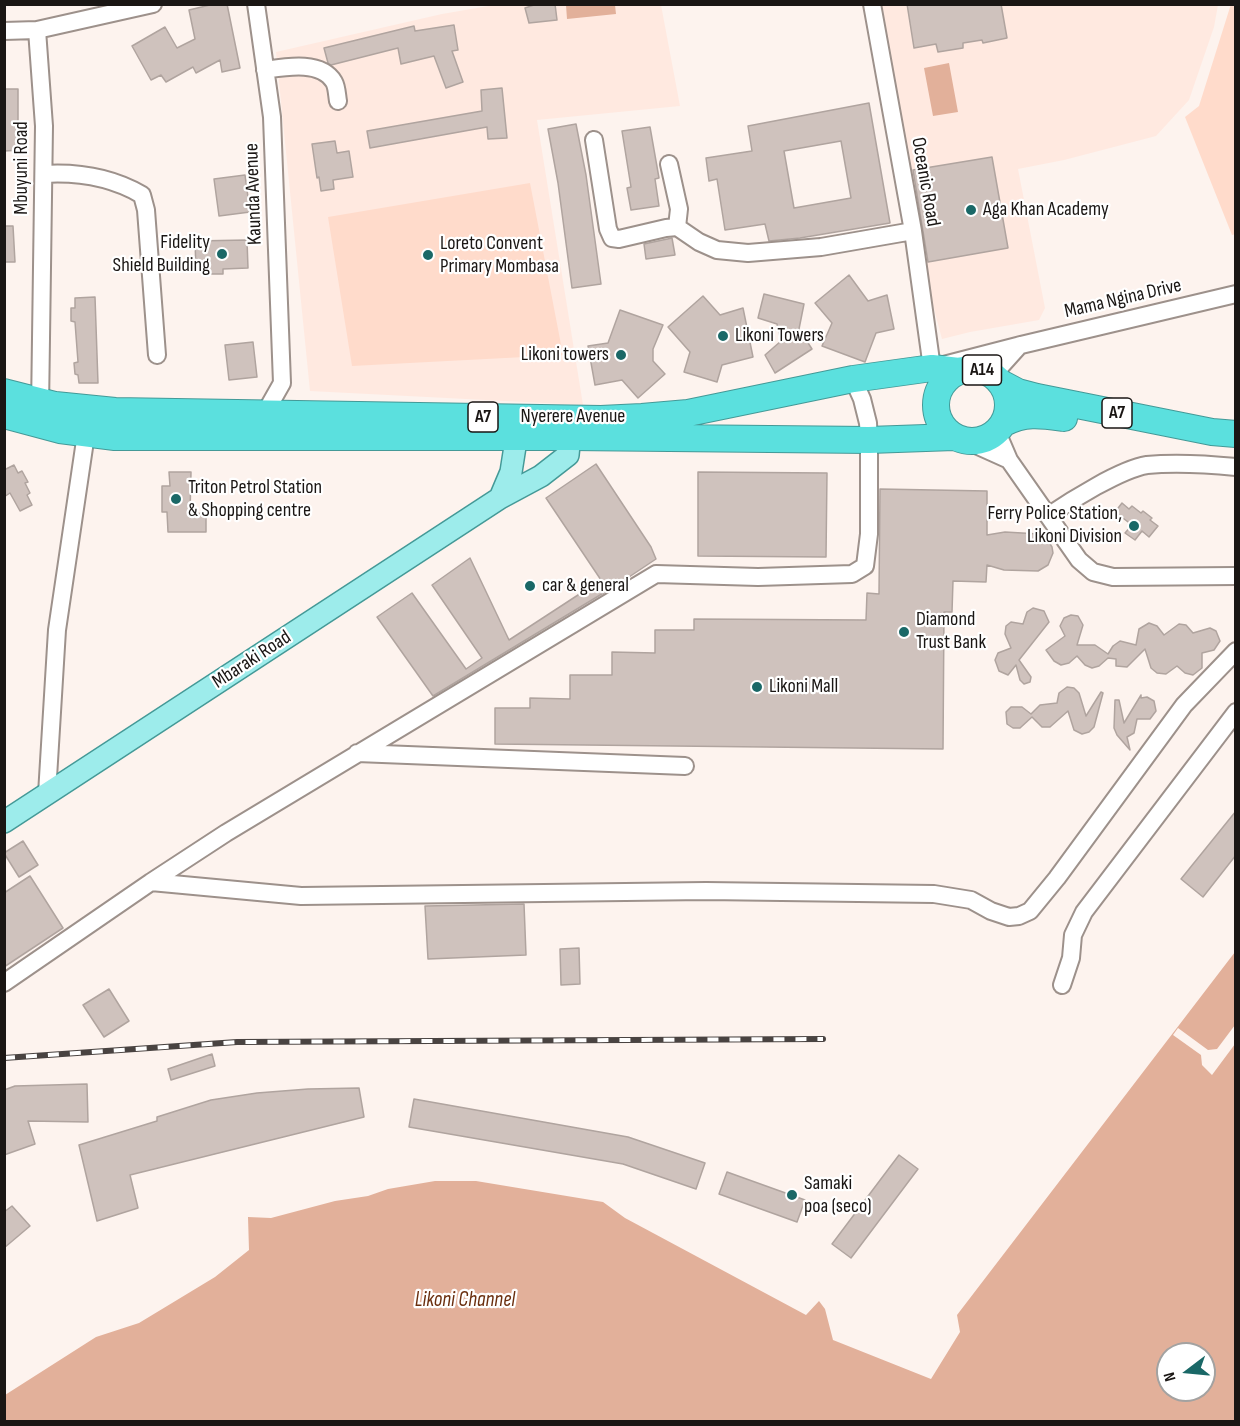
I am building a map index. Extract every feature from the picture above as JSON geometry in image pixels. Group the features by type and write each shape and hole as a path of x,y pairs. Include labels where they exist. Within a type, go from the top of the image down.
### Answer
{"highway":[{"name":"Nyerere Avenue","path":"571,428 632,418 688,413 853,378 932,368 959,370"},
{"name":"A14","path":"961,440 944,430 935,408 936,396 941,385 959,370 971,368 982,370 997,379 1008,403 1008,413 1001,427"},
{"name":"A7","path":"997,379 1018,392 1037,397 1212,432 1236,434"},
{"name":"Nyerere Avenue","path":"4,392 40,413 86,434 115,437 265,425 299,425 571,428 869,440 961,440"},
{"name":"Nyerere Avenue","path":"4,415 40,413 74,407 265,425"},
{"path":"115,411 115,437"},
{"name":"A7","path":"1001,427 1017,416 1031,414 1236,450"},
{"path":"961,440 984,440 1001,427"}],"main road":[{"path":"500,498 511,472 518,427"},
{"name":"Mbaraki Road","path":"4,822 500,498 541,476 567,455 571,428"}],"street":[{"name":"Kaunda Avenue","path":"256,4 272,117 282,383 299,425"},
{"name":"Oceanic Road","path":"872,4 913,231 932,368"},
{"path":"4,31 38,30 145,6"},
{"name":"Mbuyuni Road","path":"38,30 44,126 40,413"},
{"path":"265,70 291,67 309,67 320,70 334,82 338,101"},
{"path":"594,140 608,229 612,238 619,239 677,227 699,242 717,250 748,253 821,247 913,231"},
{"path":"669,164 679,209 677,227"},
{"path":"44,174 67,172 105,179 126,185 142,195 146,210 157,355"},
{"name":"Mama Ngina Drive","path":"932,368 1236,294"},
{"path":"997,379 1021,345"},
{"path":"4,983 226,833 656,574 758,577 852,573 865,566 869,534 868,423 862,399 853,378"},
{"path":"265,425 282,383"},
{"path":"1001,427 1009,460 1079,560 1093,572 1113,577 1236,576"},
{"path":"47,794 57,630 86,434"},
{"path":"961,440 1009,460"},
{"path":"1048,516 1063,505 1144,465 1178,463 1236,467"},
{"path":"151,882 301,896 706,891 934,894 957,896 1009,917 1019,916 1030,911 1057,878 1184,705 1236,651"},
{"path":"1062,985 1071,958 1073,935 1084,912 1236,712"},
{"path":"357,753 685,766"}],"shaded area":[{"path":"1231,4 1236,5 1236,234 1232,235 1185,117 1199,106"},
{"name":"Loreto Convent Primary Mombasa","path":"494,5 661,5 680,106 537,120 583,405 310,391 276,52 442,14"},
{"name":"Aga Khan Academy","path":"882,5 1218,5 1214,27 1189,100 1156,136 1064,160 1018,169 1045,308 1039,320 942,339 933,305"},
{"path":"530,183 563,355 352,366 328,217"}],"water":[{"path":"566,5 615,5 616,14 567,19"},
{"path":"949,63 958,112 933,116 924,68"},
{"name":"Likoni Channel","path":"1235,952 1235,1421 5,1422 5,1395 96,1337 139,1323 215,1277 249,1250 248,1217 271,1218 335,1201 368,1196 388,1189 435,1181 476,1181 603,1202 625,1218 806,1315 819,1301 825,1309 833,1340 931,1379 960,1332 957,1315"}],"pier":[{"path":"1235,1025 1235,1044 1212,1075 1202,1065 1201,1055 1173,1035 1178,1028 1208,1050 1217,1049"}],"building":[{"path":"214,4 227,4 240,68 222,72 220,60 196,73 193,67 166,82 161,75 151,80 132,46 165,27 177,48 195,39 189,10"},
{"path":"537,4 555,4 557,20 529,23 525,8"},
{"path":"907,4 1001,4 1007,38 983,43 982,40 963,43 963,48 938,52 936,44 914,48"},
{"path":"454,25 458,50 452,51 463,82 446,88 434,56 401,64 398,48 331,65 328,63 324,48 414,26 415,31"},
{"path":"502,88 507,138 488,139 487,127 370,148 367,131 482,111 481,90"},
{"path":"4,89 18,89 18,128 21,128 22,150 4,151"},
{"path":"869,103 890,223 769,241 765,224 725,230 717,179 709,181 706,158 752,151 748,126","holes":["841,141 851,198 794,208 784,151"]},
{"path":"576,124 586,175 601,284 572,288 558,183 548,129"},
{"path":"650,127 659,178 655,179 659,206 631,210 627,188 631,187 622,131"},
{"path":"335,141 337,153 349,151 353,177 333,180 334,189 321,191 312,144"},
{"path":"992,157 1008,248 928,262 913,170"},
{"path":"245,175 250,212 219,216 214,179"},
{"path":"4,226 13,226 15,262 4,262"},
{"path":"672,238 675,255 646,259 644,244"},
{"name":"Fidelity Shield Building","path":"247,240 248,268 223,269 223,274 209,274 208,270 196,271 195,241"},
{"name":"Likoni Towers","path":"849,275 868,301 887,295 894,329 876,333 865,362 822,346 832,323 815,303"},
{"name":"Likoni Towers","path":"764,294 804,304 799,329 812,349 775,373 765,355 781,341 777,324 758,318"},
{"name":"Likoni Towers","path":"703,296 720,315 743,308 753,357 722,365 717,382 684,372 690,352 668,327"},
{"path":"95,297 98,383 79,383 78,375 75,374 74,363 78,362 75,322 71,321 71,308 75,308 75,298"},
{"name":"Likoni towers","path":"620,310 663,325 653,349 653,361 665,374 638,398 622,380 595,385 588,346 608,343"},
{"path":"253,342 257,377 229,380 225,345"},
{"path":"596,464 651,547 656,559 433,696 377,617 412,593 466,669 482,658 432,585 470,558 509,640 601,580 546,498"},
{"path":"14,465 18,473 22,471 28,482 25,483 30,493 27,495 32,505 20,511 10,493 4,497 4,470"},
{"name":"Triton Petrol Station & Shopping centre","path":"169,472 191,472 190,514 206,513 206,532 168,532 167,512 162,512 162,486 170,486"},
{"path":"698,472 827,473 826,557 698,556"},
{"name":"Likoni Mall","path":"880,489 987,491 987,535 1005,532 1039,534 1045,536 1052,547 1053,553 1048,565 1038,571 1004,570 987,565 986,582 953,581 952,612 944,612 943,749 495,744 495,708 530,708 530,698 570,699 570,675 612,675 612,652 655,653 655,630 694,630 694,619 866,620 867,593 879,594"},
{"path":"1122,503 1129,509 1132,506 1141,513 1143,511 1152,518 1150,520 1158,526 1149,537 1142,531 1135,540 1125,533 1132,525 1115,512"},
{"path":"1033,608 1044,611 1049,622 1019,660 1031,677 1030,682 1024,684 1020,680 1016,665 1008,675 999,671 995,660 998,653 1011,648 1005,634 1006,626 1011,622 1023,624 1027,612"},
{"path":"1071,615 1078,616 1083,625 1077,645 1095,645 1108,654 1120,641 1136,645 1139,629 1149,623 1157,626 1164,635 1179,624 1186,625 1193,633 1210,628 1216,631 1220,641 1214,650 1202,653 1202,668 1193,675 1185,673 1177,666 1166,674 1157,673 1151,668 1145,649 1127,667 1116,666 1116,659 1108,658 1099,666 1092,668 1085,665 1077,656 1069,663 1061,665 1054,661 1046,650 1065,636 1060,626 1064,618"},
{"path":"1067,687 1074,688 1079,693 1086,716 1101,692 1103,693 1094,727 1089,732 1082,734 1074,730 1068,711 1050,727 1042,727 1032,717 1020,728 1013,728 1007,724 1006,712 1011,707 1022,707 1031,714 1040,705 1057,703 1059,693"},
{"path":"1141,695 1141,698 1147,697 1154,701 1156,711 1150,719 1137,719 1134,733 1127,737 1130,750 1114,728 1115,700 1119,700 1124,723"},
{"path":"1236,811 1236,855 1203,897 1181,879"},
{"path":"23,841 38,865 19,877 4,853"},
{"path":"30,876 63,928 4,967 4,893"},
{"path":"524,904 526,955 428,959 425,906"},
{"path":"579,948 580,984 561,985 560,949"},
{"path":"109,989 129,1021 104,1037 83,1005"},
{"path":"212,1054 215,1066 171,1080 168,1069"},
{"path":"87,1084 88,1122 28,1121 35,1144 4,1155 4,1090 15,1086"},
{"path":"359,1088 364,1117 130,1175 138,1208 97,1221 79,1145 157,1121 157,1117 211,1100 257,1093"},
{"path":"414,1099 628,1137 705,1163 696,1189 623,1164 409,1127"},
{"path":"899,1155 918,1169 851,1258 832,1244"},
{"path":"727,1172 805,1200 797,1222 719,1194"},
{"path":"12,1206 30,1226 4,1248 4,1212"}],"railway":[{"path":"4,1058 237,1042 823,1039"}],"place":[{"name":"Aga Khan Academy","path":"971,210"},
{"name":"Fidelity Shield Building","path":"222,254"},
{"name":"Loreto Convent Primary Mombasa","path":"428,255"},
{"name":"Likoni Towers","path":"723,336"},
{"name":"Likoni towers","path":"621,355"},
{"name":"Triton Petrol Station & Shopping centre","path":"176,499"},
{"name":"Ferry Police Station, Likoni Division","path":"1134,526"},
{"name":"car & general","path":"530,586"},
{"name":"Diamond Trust Bank","path":"904,632"},
{"name":"Likoni Mall","path":"757,687"},
{"name":"Samaki poa (seco)","path":"792,1195"}]}
